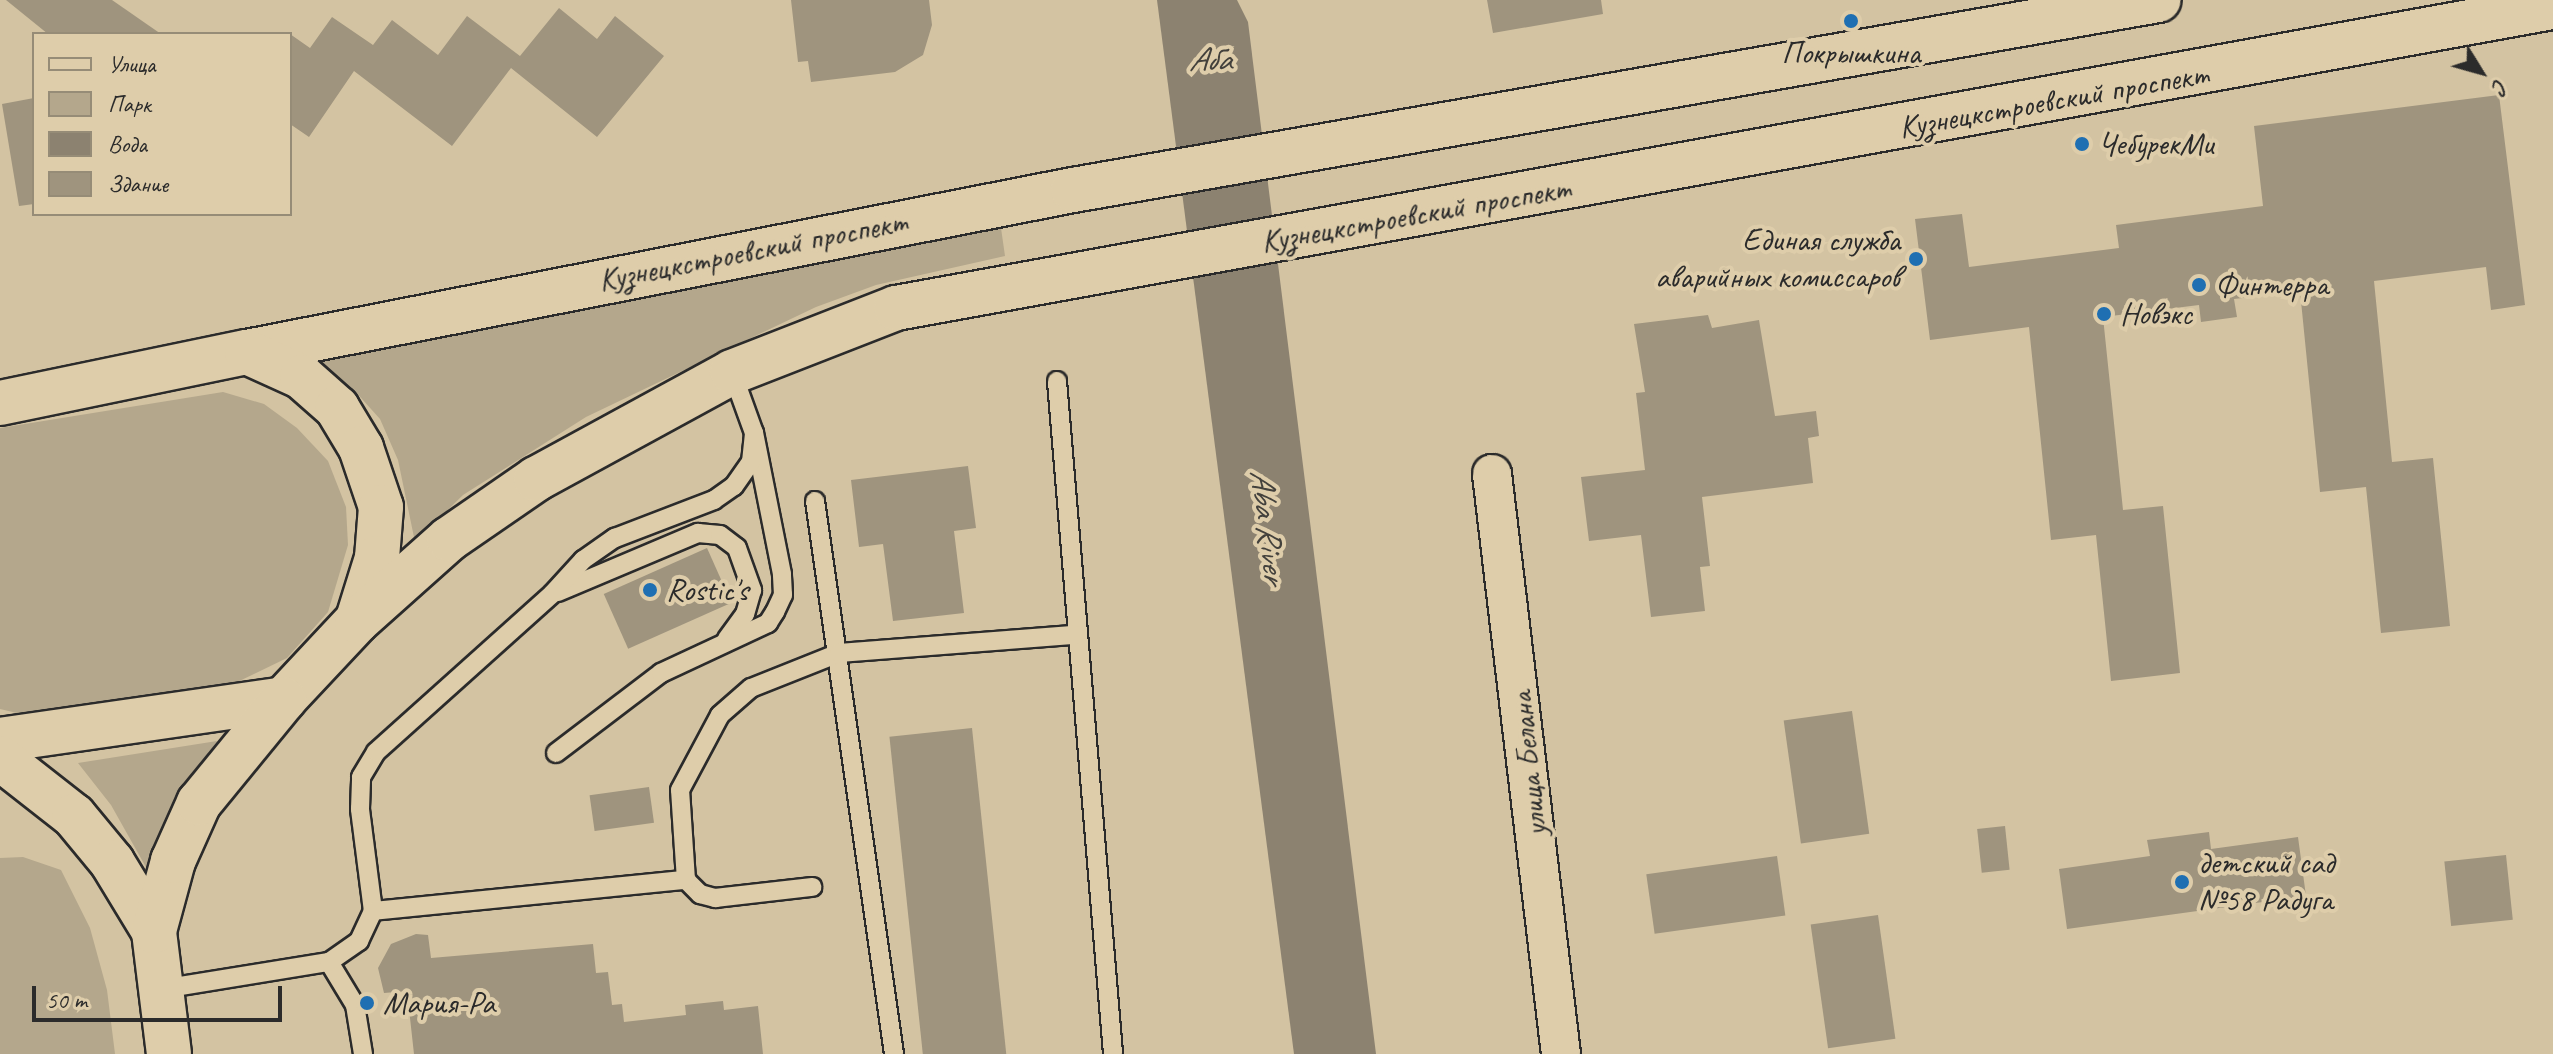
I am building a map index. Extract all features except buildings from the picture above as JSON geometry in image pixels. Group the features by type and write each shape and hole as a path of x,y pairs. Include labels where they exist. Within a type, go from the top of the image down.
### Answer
{"main road":[{"name":"Кузнецкстроевский проспект","path":"0,403 1073,190 2158,0"},
{"name":"Кузнецкстроевский проспект","path":"154,931 173,861 199,803 284,699 357,621 449,539 536,479 732,372 896,308 2553,7"},
{"path":"247,352 302,377 337,408 361,448 381,507 377,558 357,621"},
{"path":"0,740 284,699"},
{"path":"0,758 74,816 112,862 154,931 169,1054"}],"street":[{"name":"улица Белана","path":"1492,474 1561,1054"}],"lane":[{"path":"556,753 661,673 727,639 768,623 783,595 754,433 732,372"},
{"path":"1057,381 1075,635 1113,1054"},
{"path":"162,989 329,962 359,941 373,911 361,777 392,735 552,594 583,560 615,538 714,500 734,486 751,462 754,433"},
{"path":"815,501 894,1054"},
{"path":"552,594 698,533 720,535 737,548 752,590 745,614 727,639"},
{"path":"812,887 715,898 700,894 686,880 680,790 720,715 751,688 839,653 1075,635"},
{"path":"373,911 686,880"},
{"path":"329,962 355,1005 363,1054"}],"green space":[{"path":"1001,228 1005,256 876,285 816,307 586,417 463,495 415,542 398,460 380,419 353,389 315,363"},
{"path":"223,392 264,404 297,428 328,461 346,507 348,545 328,612 287,658 227,687 17,713 0,709 0,428"},
{"path":"217,741 181,794 147,869 111,805 78,763"},
{"path":"23,857 61,870 90,928 107,990 115,1054 0,1054 0,858"}],"water":[{"name":"Аба","path":"1157,0 1237,0 1248,22 1376,1054 1294,1054"}],"place":[{"name":"Покрышкина","path":"1851,21"},
{"name":"ЧебурекМи","path":"2082,144"},
{"name":"Единая служба аварийных комиссаров","path":"1916,259"},
{"name":"Финтерра","path":"2199,285"},
{"name":"Новэкс","path":"2104,314"},
{"name":"Rostic's","path":"650,590"},
{"name":"детский сад №58 Радуга","path":"2182,882"},
{"name":"Мария-Ра","path":"367,1003"}],"water label":[{"name":"Aba River","path":"1269,526"}]}
